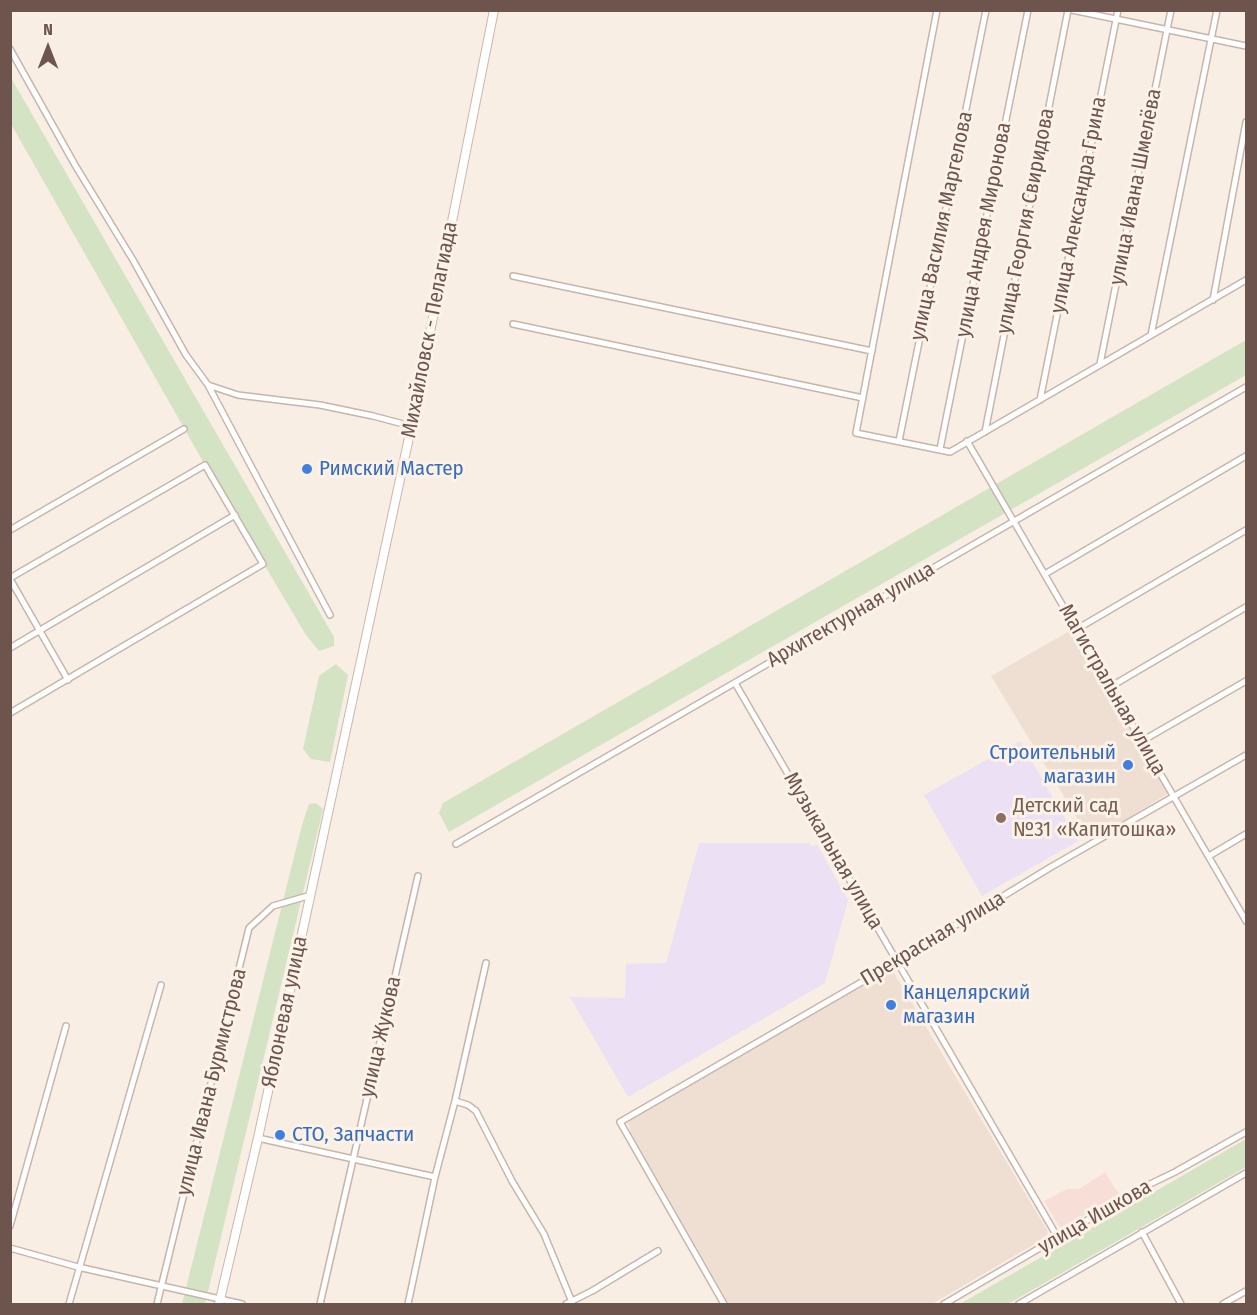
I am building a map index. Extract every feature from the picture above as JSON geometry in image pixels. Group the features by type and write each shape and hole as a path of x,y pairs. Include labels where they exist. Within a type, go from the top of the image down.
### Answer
{"street":[{"name":"Михайловск - Пелагиада","path":"348,719 411,426 494,10"},
{"path":"937,10 856,433 950,452 1246,280"},
{"name":"улица Василия Маргелова","path":"899,441 986,10"},
{"name":"улица Андрея Миронова","path":"940,449 1028,10"},
{"name":"улица Георгия Свиридова","path":"985,432 1068,10"},
{"path":"1072,10 1246,46"},
{"name":"улица Александра Грина","path":"1040,400 1118,10"},
{"name":"улица Ивана Шмелёва","path":"1101,364 1171,10"},
{"path":"1151,336 1216,10"},
{"path":"10,49 186,355 208,385 330,615"},
{"path":"1213,300 1246,122"},
{"path":"513,276 872,351"},
{"path":"513,324 863,398"},
{"path":"208,385 238,395 320,405 411,426"},
{"name":"Архитектурная улица","path":"456,844 1246,387"},
{"path":"10,530 184,429"},
{"name":"Магистральная улица","path":"967,441 1209,856 1244,909 1246,921"},
{"path":"1045,574 1246,456"},
{"path":"10,713 68,680 263,564 205,465 10,579 68,680"},
{"path":"10,648 235,515"},
{"path":"1077,629 1246,531"},
{"path":"1110,687 1246,607"},
{"path":"1142,741 1246,681"},
{"name":"Музыкальная улица","path":"735,683 1058,1238"},
{"name":"Яблоневая улица","path":"219,1302 258,1138 348,719"},
{"name":"Прекрасная улица","path":"724,1305 620,1122 897,961 1051,867 1175,798 1246,755"},
{"path":"1209,856 1246,834"},
{"name":"улица Жукова","path":"320,1305 418,876"},
{"name":"улица Ивана Бурмистрова","path":"157,1305 249,928 273,906 310,895"},
{"path":"408,1305 435,1177 455,1101 486,963"},
{"path":"69,1305 160,985"},
{"path":"10,1226 66,1026"},
{"path":"455,1101 468,1105 476,1111 512,1180 544,1234 569,1303 658,1251"},
{"name":"улица Ишкова","path":"944,1305 1144,1187 1246,1132"},
{"path":"258,1138 435,1177"},
{"name":"улица Ишкова","path":"1018,1305 1246,1173"},
{"path":"1142,1232 1181,1305"},
{"path":"10,1248 219,1302 242,1305"},
{"path":"1223,1305 1246,1291"}],"shaded area":[{"path":"1073,629 1169,793 1091,841 991,676"},
{"name":"Детский сад №31 «Капитошка»","path":"1020,741 1078,841 982,896 924,795"},
{"path":"699,843 809,843 811,846 817,844 848,900 825,983 628,1097 570,997 625,998 626,964 666,963"},
{"path":"885,970 894,973 1047,1230 1048,1236 932,1304 729,1304 631,1133 628,1121"},
{"path":"1105,1172 1119,1194 1060,1228 1044,1201 1067,1189 1079,1189"}],"green space":[{"path":"10,76 334,637 334,646 319,651 306,635 205,465 11,124"},
{"path":"1246,340 1246,375 449,832 439,813 443,803"},
{"path":"336,664 348,675 330,762 311,759 303,749 319,676"},
{"path":"316,803 323,809 205,1304 182,1304 302,825 309,804"},
{"path":"1246,1139 1246,1167 1008,1304 960,1304"}],"place":[{"name":"Римский Мастер","path":"307,469"},
{"name":"Строительный магазин","path":"1128,765"},
{"name":"Детский сад №31 «Капитошка»","path":"1001,818"},
{"name":"Канцелярский магазин","path":"891,1005"},
{"name":"СТО, Запчасти","path":"280,1135"}]}
